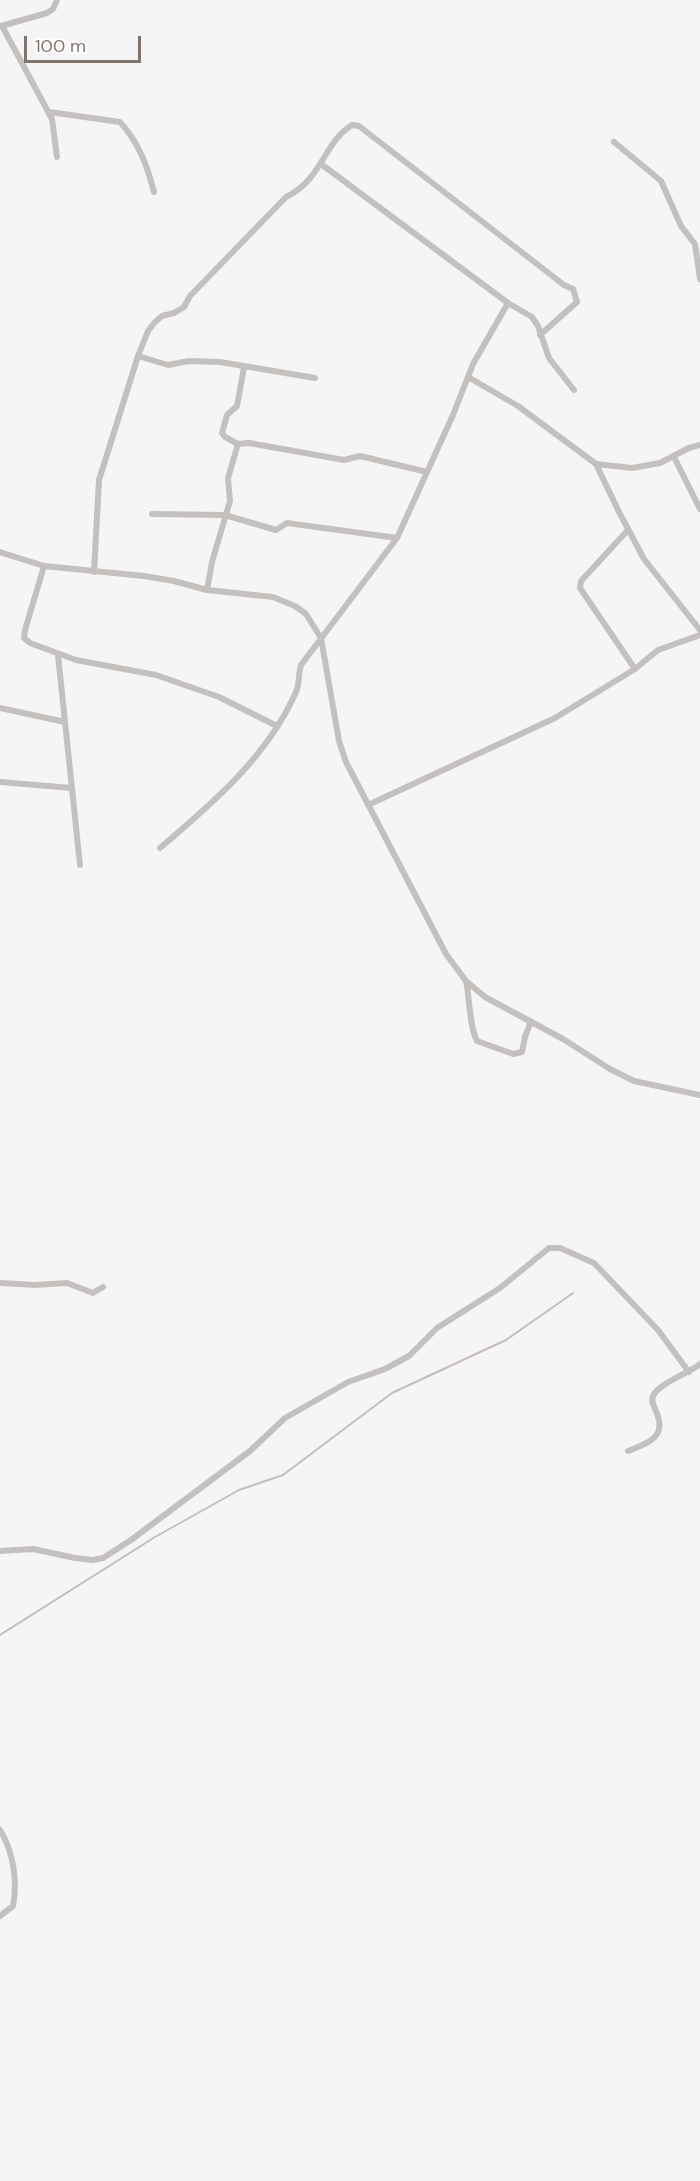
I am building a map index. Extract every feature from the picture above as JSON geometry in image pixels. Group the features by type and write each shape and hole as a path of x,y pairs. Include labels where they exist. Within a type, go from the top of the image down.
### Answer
{"street":[{"path":"57,0 47,14 1,26 49,112 55,128 57,157"},
{"path":"49,112 120,122 132,135 146,160 154,192"},
{"path":"93,572 99,480 148,331 162,316 184,307 190,296 286,197 300,190 345,129 352,125 359,126 564,285 573,289 578,302 540,335"},
{"path":"614,142 662,181 681,226 695,244 700,279"},
{"path":"321,164 507,303 532,317 538,326 549,358 574,390"},
{"path":"160,848 214,801 259,753 298,688 298,672 301,665 397,538 453,415 472,364 507,303"},
{"path":"138,356 168,365 189,361 220,362 315,378"},
{"path":"244,366 237,406 227,415 222,433 225,437 238,444 249,443 344,460 360,456 427,471"},
{"path":"468,376 518,406 596,464 644,559 700,630"},
{"path":"207,590 230,501 228,478 238,444"},
{"path":"596,464 632,468 660,463 689,447 700,445"},
{"path":"674,457 700,509"},
{"path":"152,514 225,515 276,530 287,523 397,538"},
{"path":"628,530 581,581 580,588 635,669"},
{"path":"0,552 44,566 144,576 207,590 273,597 287,602 306,614 321,638 339,741 346,762 446,954 466,981 485,997 634,1081 700,1095"},
{"path":"44,566 24,638 30,643 76,660 156,675 219,697 276,726"},
{"path":"368,806 555,718 635,669 658,650 700,635"},
{"path":"58,655 80,865"},
{"path":"0,708 65,722"},
{"path":"0,782 72,788"},
{"path":"466,981 472,1032 477,1041 519,1054 522,1052 531,1021"},
{"path":"0,1551 33,1549 93,1560 103,1558 131,1540 249,1451 285,1418 348,1382 385,1369 409,1356 437,1328 500,1288 549,1248 560,1248 594,1263 658,1330 689,1372"},
{"path":"0,1283 35,1286 67,1283 93,1293 103,1287"},
{"path":"628,1451 655,1438 660,1430 660,1422 652,1403 654,1394 664,1385 700,1365"},
{"path":"0,1830 12,1863 16,1894 13,1906 0,1916"}],"waterway":[{"path":"0,1635 155,1537 239,1490 283,1475 392,1393 506,1340 573,1293"}]}
